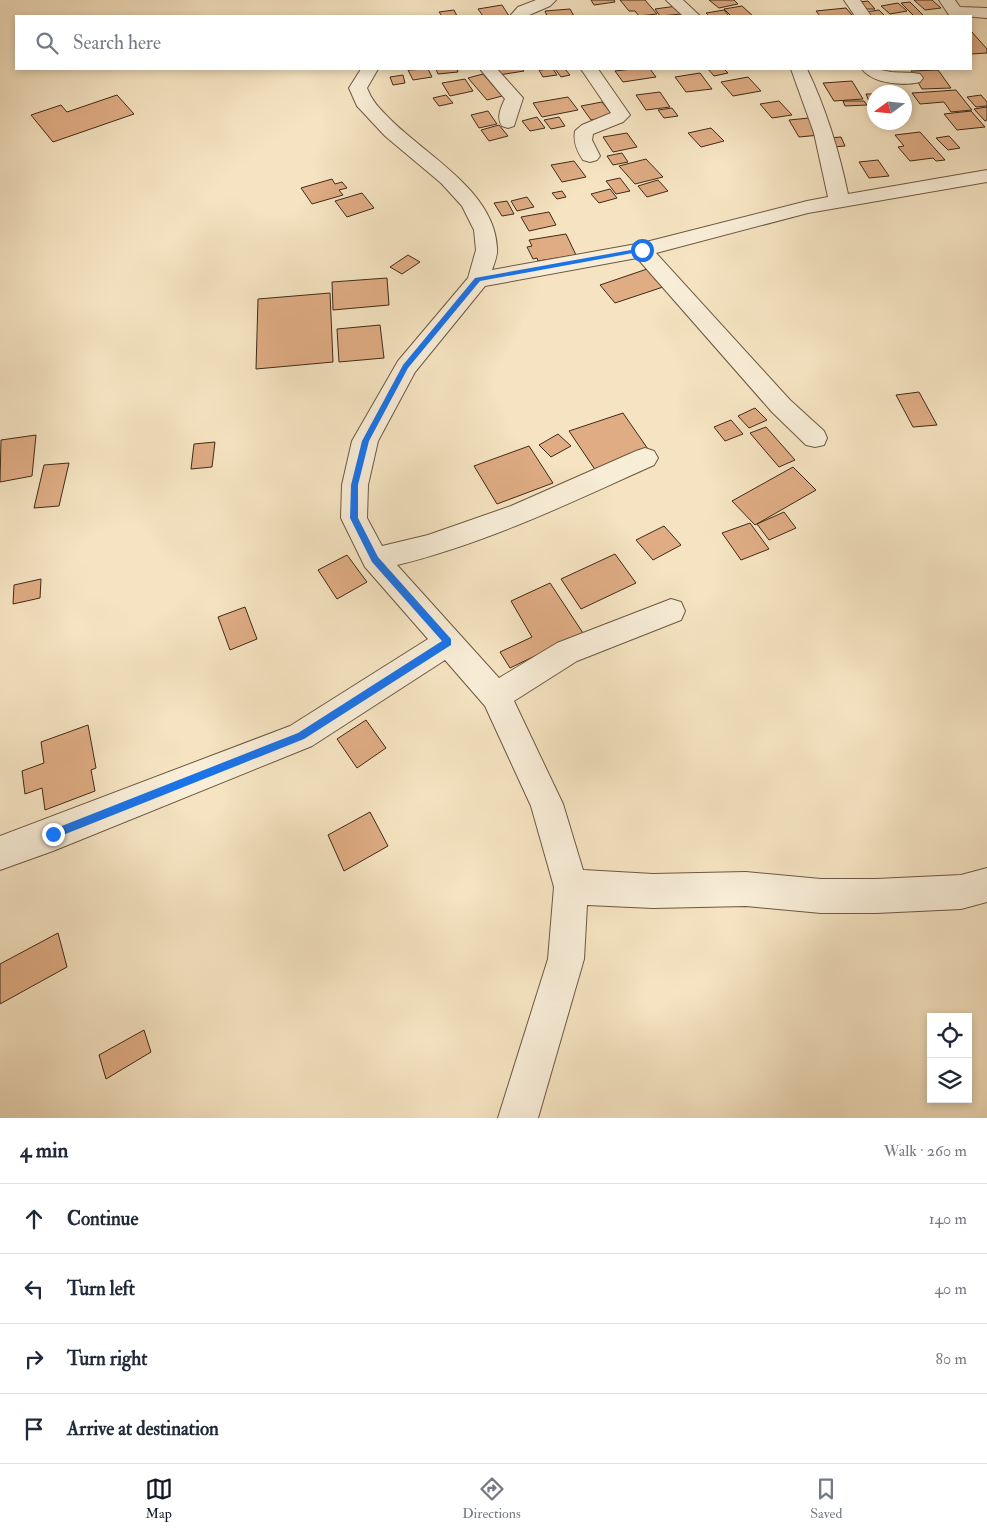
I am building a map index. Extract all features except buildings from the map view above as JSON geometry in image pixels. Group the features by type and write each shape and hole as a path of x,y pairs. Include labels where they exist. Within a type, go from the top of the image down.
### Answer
{"street":[{"path":"519,15 521,12 541,5 548,0"},
{"path":"674,0 691,15"},
{"path":"852,0 862,15"},
{"path":"953,9 987,2"},
{"path":"953,9 966,15"},
{"path":"972,18 984,23"},
{"path":"368,70 358,88 363,102 392,132 448,179 471,204 484,230 487,250 478,280 406,367 365,441 355,485 354,518 375,560 496,696 547,804 571,887 566,958 518,1118"},
{"path":"489,70 514,98 509,109 508,122"},
{"path":"590,156 583,140 584,131 595,124 614,120 621,115 591,70"},
{"path":"799,70 817,112 832,160 839,201"},
{"path":"872,70 889,77 914,78"},
{"path":"478,280 642,250 807,207 987,176"},
{"path":"642,250 781,406 815,438"},
{"path":"375,560 429,546 520,514 645,458"},
{"path":"496,696 567,652 671,611"},
{"path":"0,853 301,736 448,642"},
{"path":"571,887 653,892 746,889 821,896 876,896 961,892 987,885"}],"route":[{"path":"53,834 301,736 448,642 375,560 354,518 355,485 365,441 406,367 478,280 642,250"}]}
